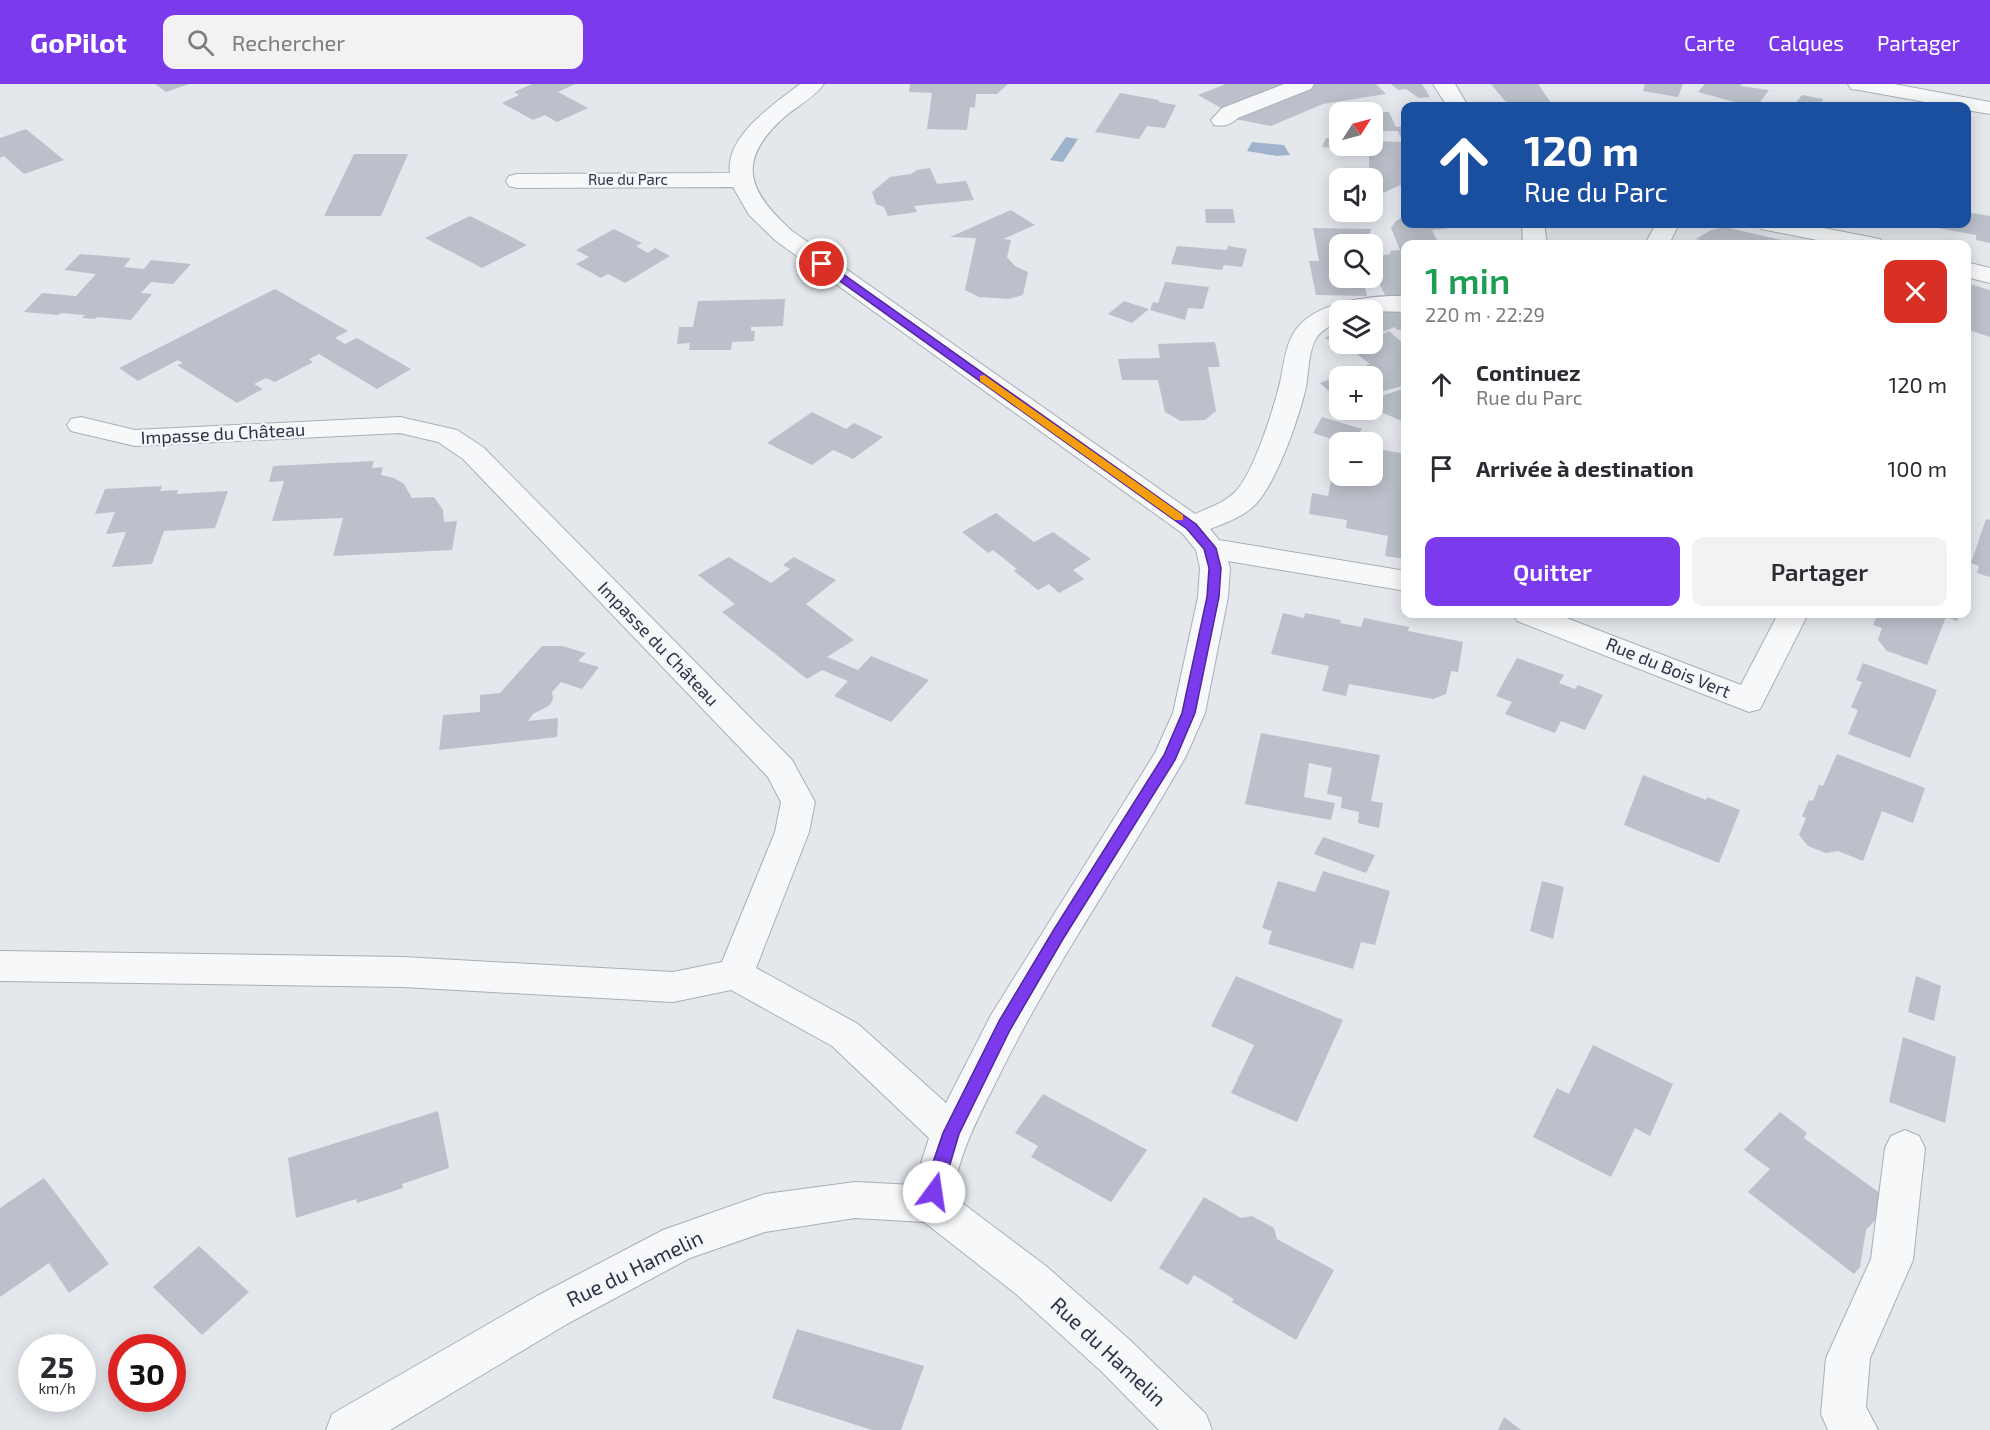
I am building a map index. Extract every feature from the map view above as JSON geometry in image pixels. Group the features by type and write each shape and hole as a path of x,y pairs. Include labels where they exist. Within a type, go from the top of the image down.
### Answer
{"street":[{"path":"813,84 754,132 740,156 740,180 755,207 783,236 1201,537 1401,580"},
{"path":"1222,120 1240,109 1303,84"},
{"path":"1444,84 1455,102"},
{"path":"1859,84 1957,102"},
{"path":"1971,105 1990,108"},
{"name":"Rue du Parc","path":"517,181 740,180"},
{"path":"1790,228 1851,240"},
{"path":"1971,270 1990,276"},
{"path":"1383,303 1401,304"},
{"path":"1201,537 1245,498 1258,481 1292,389 1297,350 1308,330 1329,319"},
{"name":"Impasse du Château","path":"81,425 135,438 400,425 447,436 473,453 780,770 798,802 792,832 735,974"},
{"path":"932,1204 935,1180 951,1133 1010,1016 1170,756 1189,713 1213,597 1215,568 1201,537"},
{"name":"Rue du Bois Vert","path":"1538,618 1749,701 1791,618"},
{"path":"0,966 403,972 673,987 735,974 844,1035 951,1133"},
{"path":"1856,1430 1843,1414 1848,1358 1892,1260 1905,1148"},
{"name":"Rue du Hamelin","path":"348,1430 552,1310 678,1243 765,1213 855,1200 932,1204 1031,1280 1116,1356 1190,1430"}],"water":[{"path":"1066,137 1078,139 1063,162 1050,160"},
{"path":"1252,142 1284,145 1290,155 1277,156 1247,151"}],"building":[{"path":"155,84 189,84 166,92"},
{"path":"532,84 575,84 558,92 588,108 557,122 545,115 533,120 502,103 519,95 514,92"},
{"path":"910,84 1008,84 997,94 976,94 975,108 970,107 967,130 927,129 932,93 909,92"},
{"path":"1226,84 1291,84 1223,109 1198,95"},
{"path":"1312,84 1376,84 1386,94 1329,102 1271,126 1235,119"},
{"path":"1391,84 1422,84 1430,97 1419,98 1406,89 1398,90"},
{"path":"1491,84 1538,84 1550,102 1506,102"},
{"path":"1645,84 1683,84 1678,97 1643,91"},
{"path":"1705,84 1742,84 1740,86 1769,90 1760,102 1734,102 1698,92"},
{"path":"1120,93 1176,105 1165,128 1147,126 1139,139 1095,132"},
{"path":"1802,95 1823,99 1822,102 1796,102"},
{"path":"1383,112 1389,112 1396,127 1401,126 1401,138 1398,131 1383,131"},
{"path":"26,129 64,160 24,174 4,156 0,158 0,138"},
{"path":"1326,138 1329,138 1329,147 1322,147"},
{"path":"1383,141 1401,142 1401,185 1383,193 1383,168 1369,168 1369,156 1383,156"},
{"path":"354,154 408,154 381,216 324,216"},
{"path":"930,168 937,184 966,181 974,200 914,206 917,212 888,216 884,207 876,204 872,192 890,177"},
{"path":"1205,209 1233,209 1235,223 1206,223"},
{"path":"1011,210 1035,225 1003,239 1011,240 1007,257 1015,266 1028,272 1023,295 1009,299 979,297 965,290 976,238 950,237"},
{"path":"1971,213 1990,216 1990,243 1976,240 1976,235 1938,228 1971,228"},
{"path":"470,216 527,245 482,268 425,238"},
{"path":"1401,218 1401,228 1452,228 1432,230 1437,240 1401,240 1401,296 1386,297 1382,288 1383,255 1391,254 1390,251 1400,250 1391,228"},
{"path":"1313,228 1371,229 1369,234 1329,234 1329,288 1365,288 1367,296 1316,295 1309,261 1319,261"},
{"path":"1729,228 1781,240 1696,239 1711,230"},
{"path":"614,229 642,243 636,246 648,253 655,248 670,256 625,283 608,274 601,278 576,264 589,257 576,250"},
{"path":"1177,246 1227,250 1228,246 1247,249 1242,267 1224,265 1222,270 1171,264"},
{"path":"80,254 131,258 124,267 144,269 151,260 191,264 173,284 151,282 141,293 152,294 131,320 24,312 42,293 76,296 96,274 64,270"},
{"path":"1165,282 1209,287 1203,309 1188,308 1185,320 1150,310 1153,302 1158,303"},
{"path":"1971,284 1990,290 1990,337 1971,331"},
{"path":"275,289 348,331 335,338 345,344 357,338 411,369 377,389 319,354 309,359 313,362 275,382 266,378 254,384 263,389 237,403 177,365 183,363 178,360 138,381 119,368"},
{"path":"785,299 783,326 751,327 751,331 755,331 754,341 732,342 731,350 689,350 690,343 677,344 679,327 693,327 698,301"},
{"path":"1124,301 1149,309 1132,323 1108,314"},
{"path":"1383,309 1401,314 1401,330 1397,330 1395,327 1383,332"},
{"path":"1389,331 1401,342 1401,386 1383,391 1383,366 1365,366 1370,364 1357,354 1383,354 1383,334"},
{"path":"1215,342 1220,367 1208,367 1216,411 1205,420 1181,421 1165,412 1158,380 1122,380 1118,359 1160,358 1158,344"},
{"path":"1329,380 1329,391 1320,383"},
{"path":"1401,390 1401,421 1383,413 1383,395"},
{"path":"812,412 846,429 854,423 883,437 853,459 833,450 812,465 767,443"},
{"path":"1322,417 1362,428 1360,432 1329,432 1329,438 1313,433"},
{"path":"1383,450 1401,453 1401,558 1385,556 1388,536 1346,528 1347,520 1309,514 1312,493 1328,496 1330,486 1383,486"},
{"path":"374,461 372,468 383,467 381,475 394,478 404,484 412,498 434,497 443,510 444,522 457,521 452,550 333,556 343,518 272,521 284,481 269,482 273,466"},
{"path":"162,486 160,491 178,490 177,494 228,491 215,528 164,531 152,564 112,567 126,532 106,534 115,512 95,514 105,489"},
{"path":"996,513 1034,542 1053,532 1091,559 1073,570 1084,579 1059,593 1049,584 1038,590 993,550 988,553 962,532"},
{"path":"1986,519 1990,520 1990,577 1977,573 1979,566 1971,563"},
{"path":"729,557 771,583 790,569 783,565 794,557 836,580 806,604 854,640 827,657 858,670 871,656 929,680 891,722 834,696 848,681 822,670 807,679 722,612 735,604 698,575"},
{"path":"1283,613 1304,618 1305,613 1341,620 1340,623 1361,627 1364,618 1409,627 1408,631 1463,642 1458,672 1451,671 1446,694 1433,699 1349,684 1346,696 1322,691 1329,666 1271,654"},
{"path":"1876,618 1946,618 1927,665 1887,651 1878,640 1882,628 1873,625"},
{"path":"542,646 562,646 586,653 578,661 599,667 582,689 561,682 552,692 553,699 550,705 533,714 528,721 558,718 557,737 439,750 443,715 480,712 480,695 500,693"},
{"path":"1517,658 1564,675 1559,683 1575,689 1578,685 1603,695 1585,730 1561,721 1555,733 1505,714 1512,702 1496,696"},
{"path":"1863,663 1937,690 1910,758 1848,734 1858,710 1851,707 1862,682 1856,680"},
{"path":"1261,733 1380,755 1371,801 1383,803 1379,828 1358,823 1359,812 1341,808 1342,797 1327,794 1332,768 1309,763 1304,797 1335,803 1331,820 1245,804"},
{"path":"1837,754 1925,788 1913,823 1882,811 1863,861 1838,851 1826,853 1808,846 1799,835 1806,818 1802,816 1809,800 1813,801 1819,785 1823,786"},
{"path":"1643,775 1706,800 1707,797 1740,810 1719,863 1624,825"},
{"path":"1323,837 1375,855 1366,873 1314,854"},
{"path":"1323,871 1390,891 1375,945 1361,942 1353,969 1268,944 1272,931 1262,928 1278,881 1315,892"},
{"path":"1542,881 1564,887 1553,939 1530,931"},
{"path":"1236,976 1343,1020 1297,1122 1231,1093 1254,1045 1211,1026"},
{"path":"1916,976 1941,986 1934,1021 1908,1012"},
{"path":"1903,1037 1956,1057 1945,1123 1889,1102"},
{"path":"1593,1045 1673,1084 1650,1136 1635,1128 1611,1177 1533,1137 1557,1088 1569,1094"},
{"path":"1043,1094 1147,1150 1111,1202 1031,1157 1038,1146 1015,1133"},
{"path":"438,1111 449,1168 402,1184 403,1188 357,1203 356,1199 296,1218 288,1158"},
{"path":"1780,1112 1807,1133 1804,1138 1892,1202 1866,1230 1860,1267 1854,1274 1748,1192 1770,1169 1744,1150"},
{"path":"44,1178 109,1264 69,1293 49,1263 0,1297 0,1208"},
{"path":"1204,1197 1241,1218 1252,1216 1274,1228 1277,1239 1334,1270 1296,1340 1232,1302 1234,1299 1194,1275 1188,1285 1159,1268"},
{"path":"199,1246 249,1292 202,1335 153,1287"},
{"path":"797,1329 924,1366 901,1430 872,1430 772,1398"},
{"path":"1504,1417 1521,1430 1498,1430"}],"slow traffic":[{"path":"984,379 1179,517"}],"route":[{"path":"822,264 1192,526 1210,548 1215,568 1213,597 1189,713 1170,756 1058,935 1005,1026 951,1133 935,1180 934,1192"}]}
